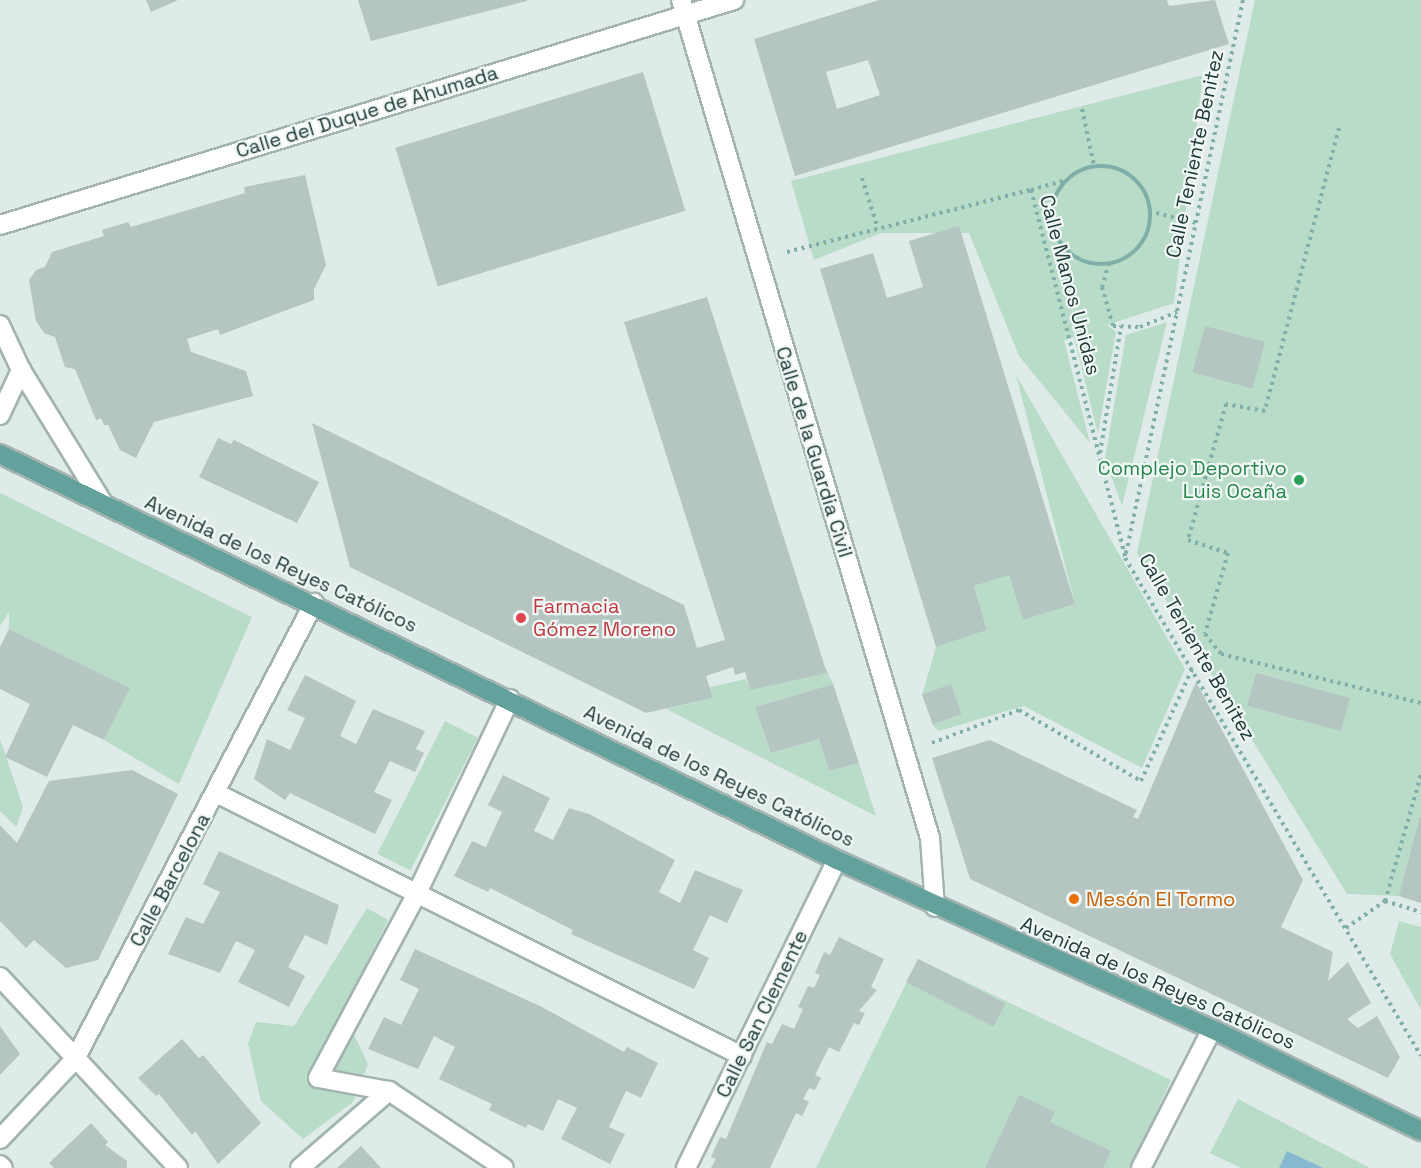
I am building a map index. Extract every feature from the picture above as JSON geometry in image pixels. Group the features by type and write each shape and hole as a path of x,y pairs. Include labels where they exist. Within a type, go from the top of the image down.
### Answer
{"main road":[{"name":"Avenida de los Reyes Católicos","path":"0,454 314,603 837,860 1212,1029 1421,1131"}],"street":[{"name":"Calle del Duque de Ahumada","path":"0,225 683,7 734,0"},
{"name":"Calle de la Guardia Civil","path":"683,7 756,260 930,838 935,906"},
{"path":"0,325 21,370 104,505"},
{"path":"0,415 21,370"},
{"name":"Calle Barcelona","path":"0,1139 75,1059 216,794 314,603"},
{"path":"504,1168 389,1091 318,1078 417,893 510,699"},
{"path":"216,794 742,1056"},
{"name":"Calle San Clemente","path":"686,1168 837,860"},
{"path":"0,977 178,1168"},
{"path":"1141,1168 1212,1029"},
{"path":"300,1168 389,1091"}],"path":[{"name":"Calle Teniente Benitez","path":"1243,0 1125,558 1421,1056"},
{"path":"1082,109 1095,166"},
{"path":"1339,128 1265,411 1226,404 1188,540 1228,553 1205,634 1221,654 1421,703"},
{"path":"1031,190 1066,180 1095,166 1110,166 1131,177 1146,196 1149,211 1141,243 1130,254 1109,263 1082,261 1058,240 1052,208 1066,180"},
{"path":"862,178 878,229"},
{"name":"Calle Manos Unidas","path":"756,260 1031,190 1125,558"},
{"path":"1149,211 1196,223"},
{"path":"1109,263 1102,286 1113,326 1140,327 1177,312"},
{"path":"1099,456 1121,327"},
{"path":"905,753 1019,710 1141,782 1192,668"},
{"path":"1345,928 1385,901 1421,775"},
{"path":"1385,901 1421,912"}],"green space":[{"name":"Complejo Deportivo Luis Ocaña","path":"1255,0 1421,0 1421,903 1399,896 1347,894 1137,553"},
{"path":"1203,75 1174,303 1107,325 1116,332 1098,434 1074,337 1064,340 1090,443 1019,356 969,233 881,233 814,260 791,181"},
{"path":"1167,322 1122,506 1105,459 1126,335"},
{"path":"1016,375 1185,669 1142,768 1024,706 939,731 932,725 962,714 951,684 922,695 936,647 987,630 974,586 1009,575 1023,620 1075,604"},
{"path":"0,493 252,617 179,784 104,740 130,688 9,629 9,612 0,626"},
{"path":"826,669 833,684 755,707 771,753 819,739 829,771 859,763 876,816 666,709 713,698 710,687 746,679 750,690"},
{"path":"445,721 478,738 410,871 377,854"},
{"path":"0,739 23,807 16,827 0,811"},
{"path":"367,908 388,920 343,1012 368,1064 353,1102 303,1139 261,1101 248,1044 256,1022 294,1026"},
{"path":"1399,921 1421,927 1421,1010 1390,954"},
{"path":"918,959 1171,1080 1131,1168 816,1168"},
{"path":"1238,1099 1370,1168 1241,1168 1210,1153"}],"water":[{"path":"1287,1151 1323,1168 1279,1168"}],"building":[{"path":"146,0 178,0 151,12"},
{"path":"358,0 527,0 527,1 371,41"},
{"path":"879,0 1167,0 1169,6 1215,0 1229,44 795,176 754,39","holes":["868,60 880,95 837,109 826,72"]},
{"path":"643,72 685,211 438,286 395,148"},
{"path":"305,175 326,265 314,289 314,300 220,335 218,329 187,339 191,352 246,371 253,396 154,422 136,458 120,450 108,425 104,425 101,418 96,420 75,369 65,367 55,337 44,333 36,321 29,280 36,270 45,267 52,252 104,236 102,230 128,222 131,227 245,193 244,187"},
{"path":"959,226 1075,604 1023,620 1009,575 974,586 987,630 936,647 820,269 873,253 887,298 923,287 909,241"},
{"path":"707,297 827,673 750,690 745,672 735,675 733,667 706,676 713,698 646,713 350,567 312,423 684,605 697,648 725,640 624,322"},
{"path":"1205,326 1265,342 1252,388 1193,372"},
{"path":"218,438 231,444 234,440 319,482 297,523 199,477"},
{"path":"9,629 130,688 104,740 73,725 47,777 5,757 30,704 0,689 0,647"},
{"path":"1256,673 1350,698 1341,731 1247,706"},
{"path":"305,675 356,701 340,736 356,744 373,709 425,731 416,749 424,753 415,772 390,761 374,792 392,800 375,834 290,793 285,800 254,779 267,739 290,750 305,718 287,710"},
{"path":"1196,682 1303,880 1281,927 1333,952 1328,981 1348,962 1371,1003 1347,1019 1358,1028 1377,1016 1400,1057 1388,1078 970,879 932,758 990,740 1137,810 1133,817 1138,819"},
{"path":"833,684 859,763 829,771 819,739 771,753 755,707"},
{"path":"951,684 962,714 933,725 922,695"},
{"path":"132,770 178,794 98,960 66,968 34,940 26,948 0,921 0,825 17,843 49,781"},
{"path":"503,775 550,798 534,831 553,840 569,808 589,814 675,860 659,892 680,903 695,870 743,890 727,923 710,915 693,950 709,958 694,989 571,934 573,930 490,888 488,892 454,876 472,841 486,847 502,812 488,805"},
{"path":"1421,817 1421,903 1399,896"},
{"path":"219,851 339,905 327,945 305,935 288,967 305,976 289,1007 238,982 255,950 236,941 220,973 168,954 186,917 203,924 220,892 203,884"},
{"path":"839,937 884,959 871,987 877,990 859,1011 865,1013 859,1025 854,1023 839,1052 829,1047 815,1075 821,1078 815,1090 809,1088 803,1099 809,1102 802,1116 796,1113 770,1168 711,1168 716,1159 711,1157 720,1137 726,1139 767,1042 772,1044 782,1024 794,1029 803,1009 798,1007 808,986 814,988 820,975 815,973 824,952 830,955"},
{"path":"415,949 540,1006 624,1052 627,1047 658,1063 641,1098 626,1091 609,1127 625,1134 610,1164 561,1139 577,1108 558,1099 543,1131 528,1124 526,1128 489,1110 492,1104 439,1079 455,1047 434,1036 418,1069 368,1049 384,1017 401,1025 419,989 400,980"},
{"path":"918,959 1005,1003 994,1027 906,982"},
{"path":"0,1026 20,1054 0,1075"},
{"path":"182,1039 199,1058 203,1055 261,1123 218,1164 195,1131 192,1135 159,1094 156,1096 138,1078"},
{"path":"1019,1095 1055,1112 1050,1122 1111,1151 1103,1168 985,1168"},
{"path":"91,1123 108,1142 105,1145 127,1161 127,1168 54,1168 49,1163"},
{"path":"361,1146 381,1168 337,1168"}],"place":[{"name":"Complejo Deportivo Luis Ocaña","path":"1299,480"},
{"name":"Farmacia Gómez Moreno","path":"521,618"},
{"name":"Mesón El Tormo","path":"1074,899"}]}
